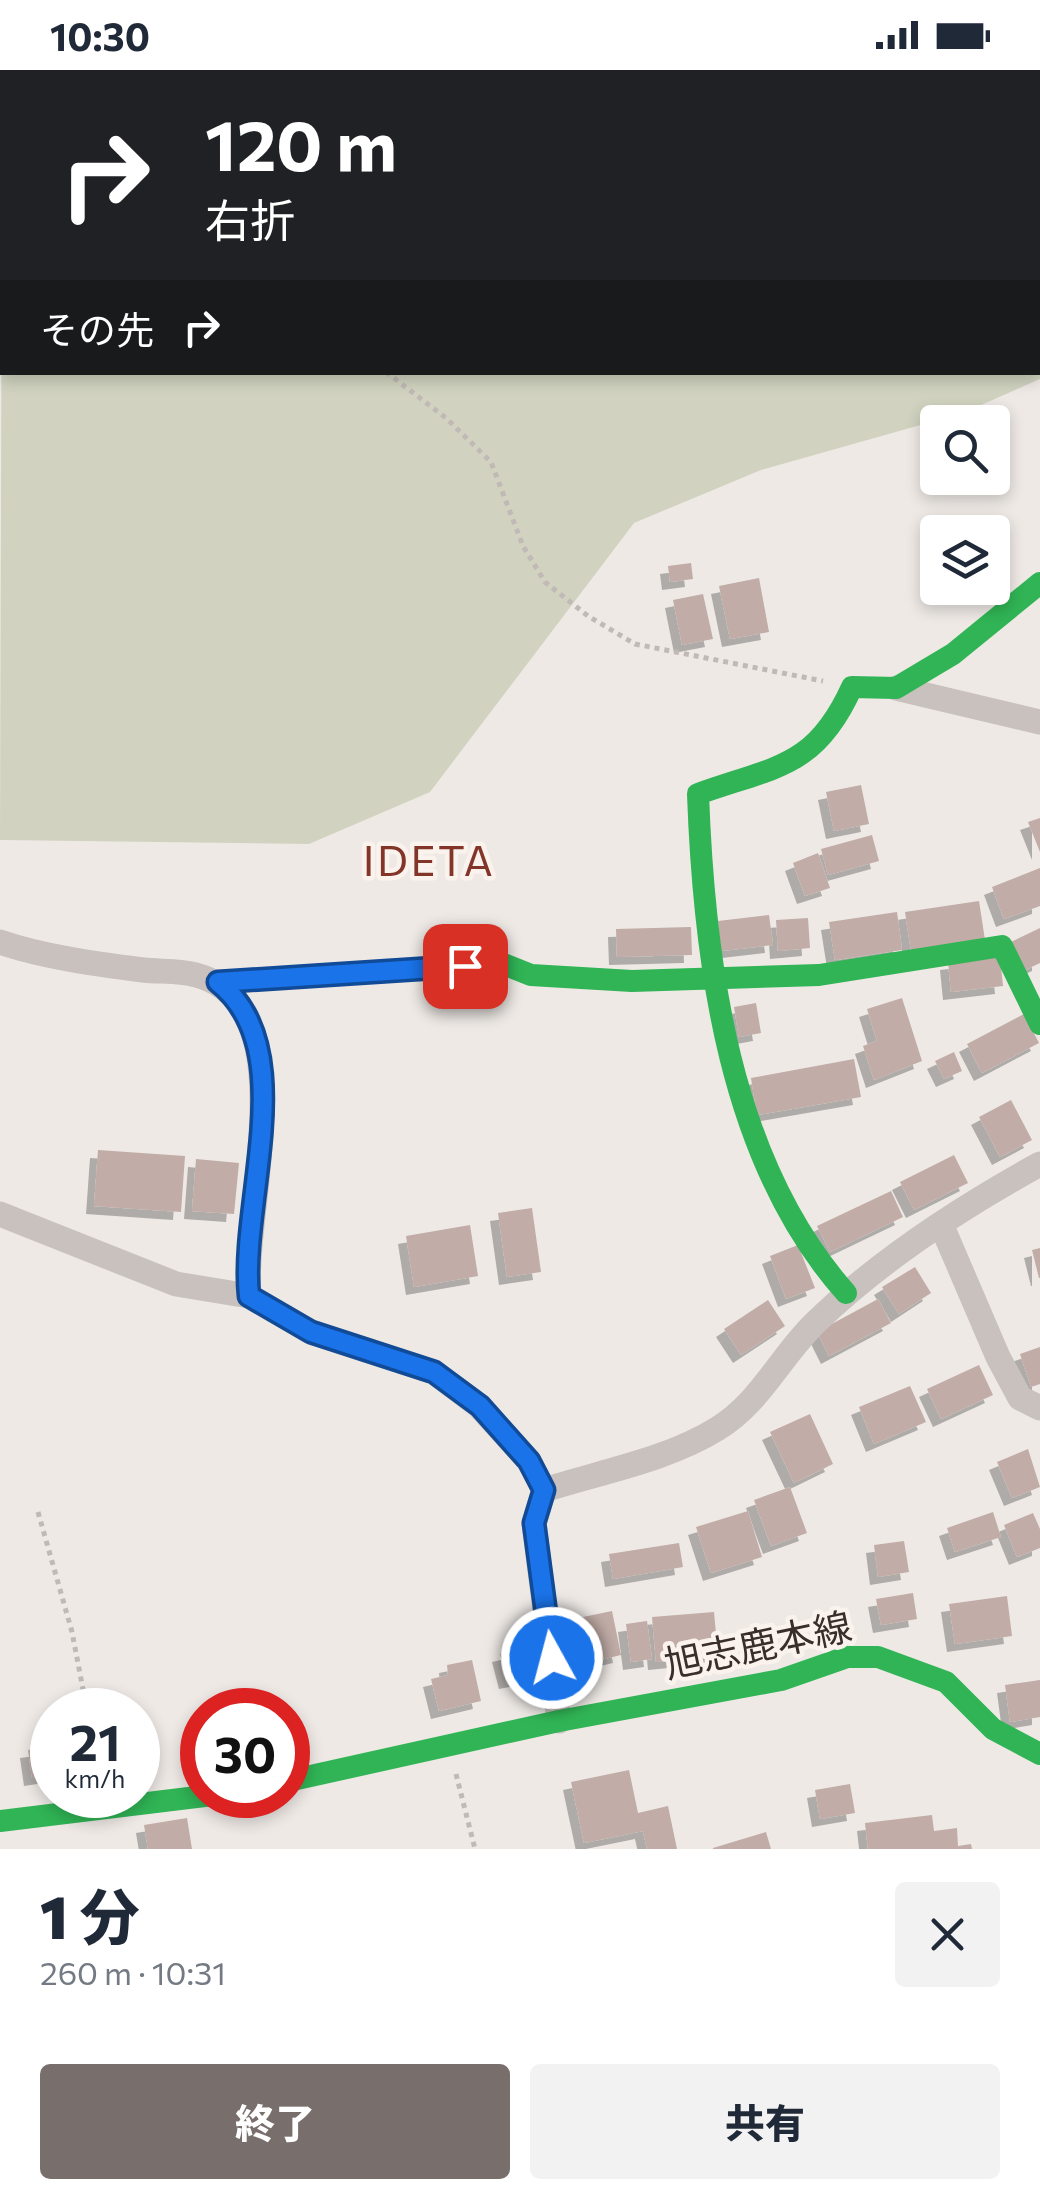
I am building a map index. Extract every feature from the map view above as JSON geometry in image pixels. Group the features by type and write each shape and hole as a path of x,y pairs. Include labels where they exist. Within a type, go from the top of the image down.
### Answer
{"street":[{"path":"896,688 953,654 1040,583"},
{"path":"846,1293 830,1276 804,1234 746,1119 709,978 698,794 793,764 831,732 852,687 896,688 1040,722"},
{"path":"0,942 218,982 501,963 548,977 632,981 819,975 1002,946 1040,1024"},
{"path":"218,982 234,994 248,1016 258,1043 262,1076 246,1255 249,1296"},
{"path":"544,1490 693,1443 720,1428 743,1410 806,1332 846,1293 942,1224 1040,1164"},
{"path":"0,1214 176,1284 249,1296 311,1332 434,1372 480,1406 529,1461 544,1490 534,1523 559,1721"},
{"path":"942,1224 998,1357 1020,1398 1040,1408"},
{"name":"旭志鹿本線","path":"310,1776 559,1721 782,1680 847,1657 878,1657 946,1682 993,1730 1040,1754"},
{"path":"0,1822 180,1799"}],"path":[{"path":"390,375 446,418 491,462 523,546 544,582 588,616 635,644 852,687"},
{"path":"38,1512 72,1632 83,1688"},
{"path":"448,1747 475,1849"}],"green space":[{"path":"1,375 1040,375 1040,379 981,405 920,405 920,425 761,470 634,523 430,792 309,844 0,840"}],"building":[{"path":"691,563 693,579 670,582 668,566"},
{"path":"759,578 769,632 730,639 719,586"},
{"path":"703,594 713,639 682,645 673,600"},
{"path":"861,785 869,824 834,831 826,792"},
{"path":"1040,818 1040,852 1028,822"},
{"path":"872,835 879,861 828,875 821,849"},
{"path":"818,853 830,888 805,896 793,863"},
{"path":"1040,868 1040,906 1004,919 992,887"},
{"path":"979,901 985,940 911,951 905,912"},
{"path":"897,912 902,950 835,960 829,922"},
{"path":"769,915 773,945 721,951 718,921"},
{"path":"808,918 810,948 778,951 776,920"},
{"path":"691,927 692,955 617,957 616,929"},
{"path":"1040,928 1040,963 1023,971 1009,943"},
{"path":"1000,956 1003,986 951,992 948,962"},
{"path":"902,998 922,1061 874,1080 863,1046 877,1041 867,1009"},
{"path":"756,1003 761,1033 739,1037 734,1007"},
{"path":"1024,1014 1039,1043 982,1073 967,1044"},
{"path":"954,1052 962,1071 944,1079 935,1061"},
{"path":"854,1059 861,1097 757,1115 751,1078"},
{"path":"1011,1100 1032,1140 1000,1157 979,1117"},
{"path":"98,1150 185,1156 181,1212 94,1206"},
{"path":"954,1155 968,1183 914,1210 900,1182"},
{"path":"196,1159 239,1163 234,1214 192,1211"},
{"path":"891,1191 903,1217 830,1252 817,1226"},
{"path":"532,1208 541,1272 507,1277 498,1213"},
{"path":"470,1225 478,1276 414,1287 406,1236"},
{"path":"798,1245 815,1288 786,1299 770,1256"},
{"path":"1040,1248 1040,1278 1039,1278 1032,1250"},
{"path":"915,1267 931,1293 899,1314 882,1287"},
{"path":"878,1299 891,1323 829,1356 817,1332"},
{"path":"768,1300 785,1326 741,1355 724,1329"},
{"path":"1040,1347 1040,1384 1031,1387 1020,1354"},
{"path":"979,1365 993,1395 941,1419 927,1389"},
{"path":"910,1386 926,1422 874,1444 859,1407"},
{"path":"810,1414 833,1464 794,1483 770,1432"},
{"path":"1028,1449 1040,1487 1012,1498 997,1462"},
{"path":"790,1487 807,1533 771,1546 754,1500"},
{"path":"748,1511 762,1557 711,1573 696,1527"},
{"path":"993,1512 1001,1537 955,1552 947,1528"},
{"path":"1033,1513 1040,1529 1040,1548 1017,1557 1004,1525"},
{"path":"904,1541 909,1572 878,1577 874,1545"},
{"path":"679,1543 683,1567 613,1579 609,1554"},
{"path":"913,1593 917,1619 881,1625 876,1599"},
{"path":"1007,1596 1012,1636 955,1644 949,1604"},
{"path":"612,1611 621,1655 574,1666 564,1621"},
{"path":"714,1612 718,1656 656,1662 652,1617"},
{"path":"647,1621 652,1659 631,1662 626,1624"},
{"path":"531,1647 538,1675 507,1681 500,1654"},
{"path":"472,1660 481,1701 439,1711 431,1679 448,1675 447,1665"},
{"path":"1040,1680 1040,1717 1010,1722 1005,1685"},
{"path":"629,1770 638,1813 668,1806 677,1849 647,1849 643,1831 584,1843 571,1782"},
{"path":"850,1784 855,1813 820,1819 815,1790"},
{"path":"932,1815 934,1831 957,1828 958,1846 971,1844 972,1849 868,1849 865,1823"},
{"path":"187,1818 192,1849 148,1849 144,1825"},
{"path":"766,1832 771,1849 713,1849 713,1848"}],"traffic: fast":[{"path":"846,1293 806,1241 774,1183 749,1122 730,1057 717,991 707,924 698,794 790,761 823,734 852,687 896,688 953,654 1040,583"},
{"path":"218,982 501,963 531,975 632,981 819,975 1002,946 1040,1024"},
{"path":"310,1776 559,1721 781,1680 847,1657 878,1657 946,1682 993,1729 1040,1754"},
{"path":"0,1821 180,1799"}],"district":[{"name":"IDETA","path":"429,861"}],"route":[{"path":"465,966 218,982 234,994 248,1016 258,1043 262,1076 258,1166 246,1255 249,1296 311,1332 434,1372 480,1406 529,1461 544,1490 534,1523 552,1658"}]}
